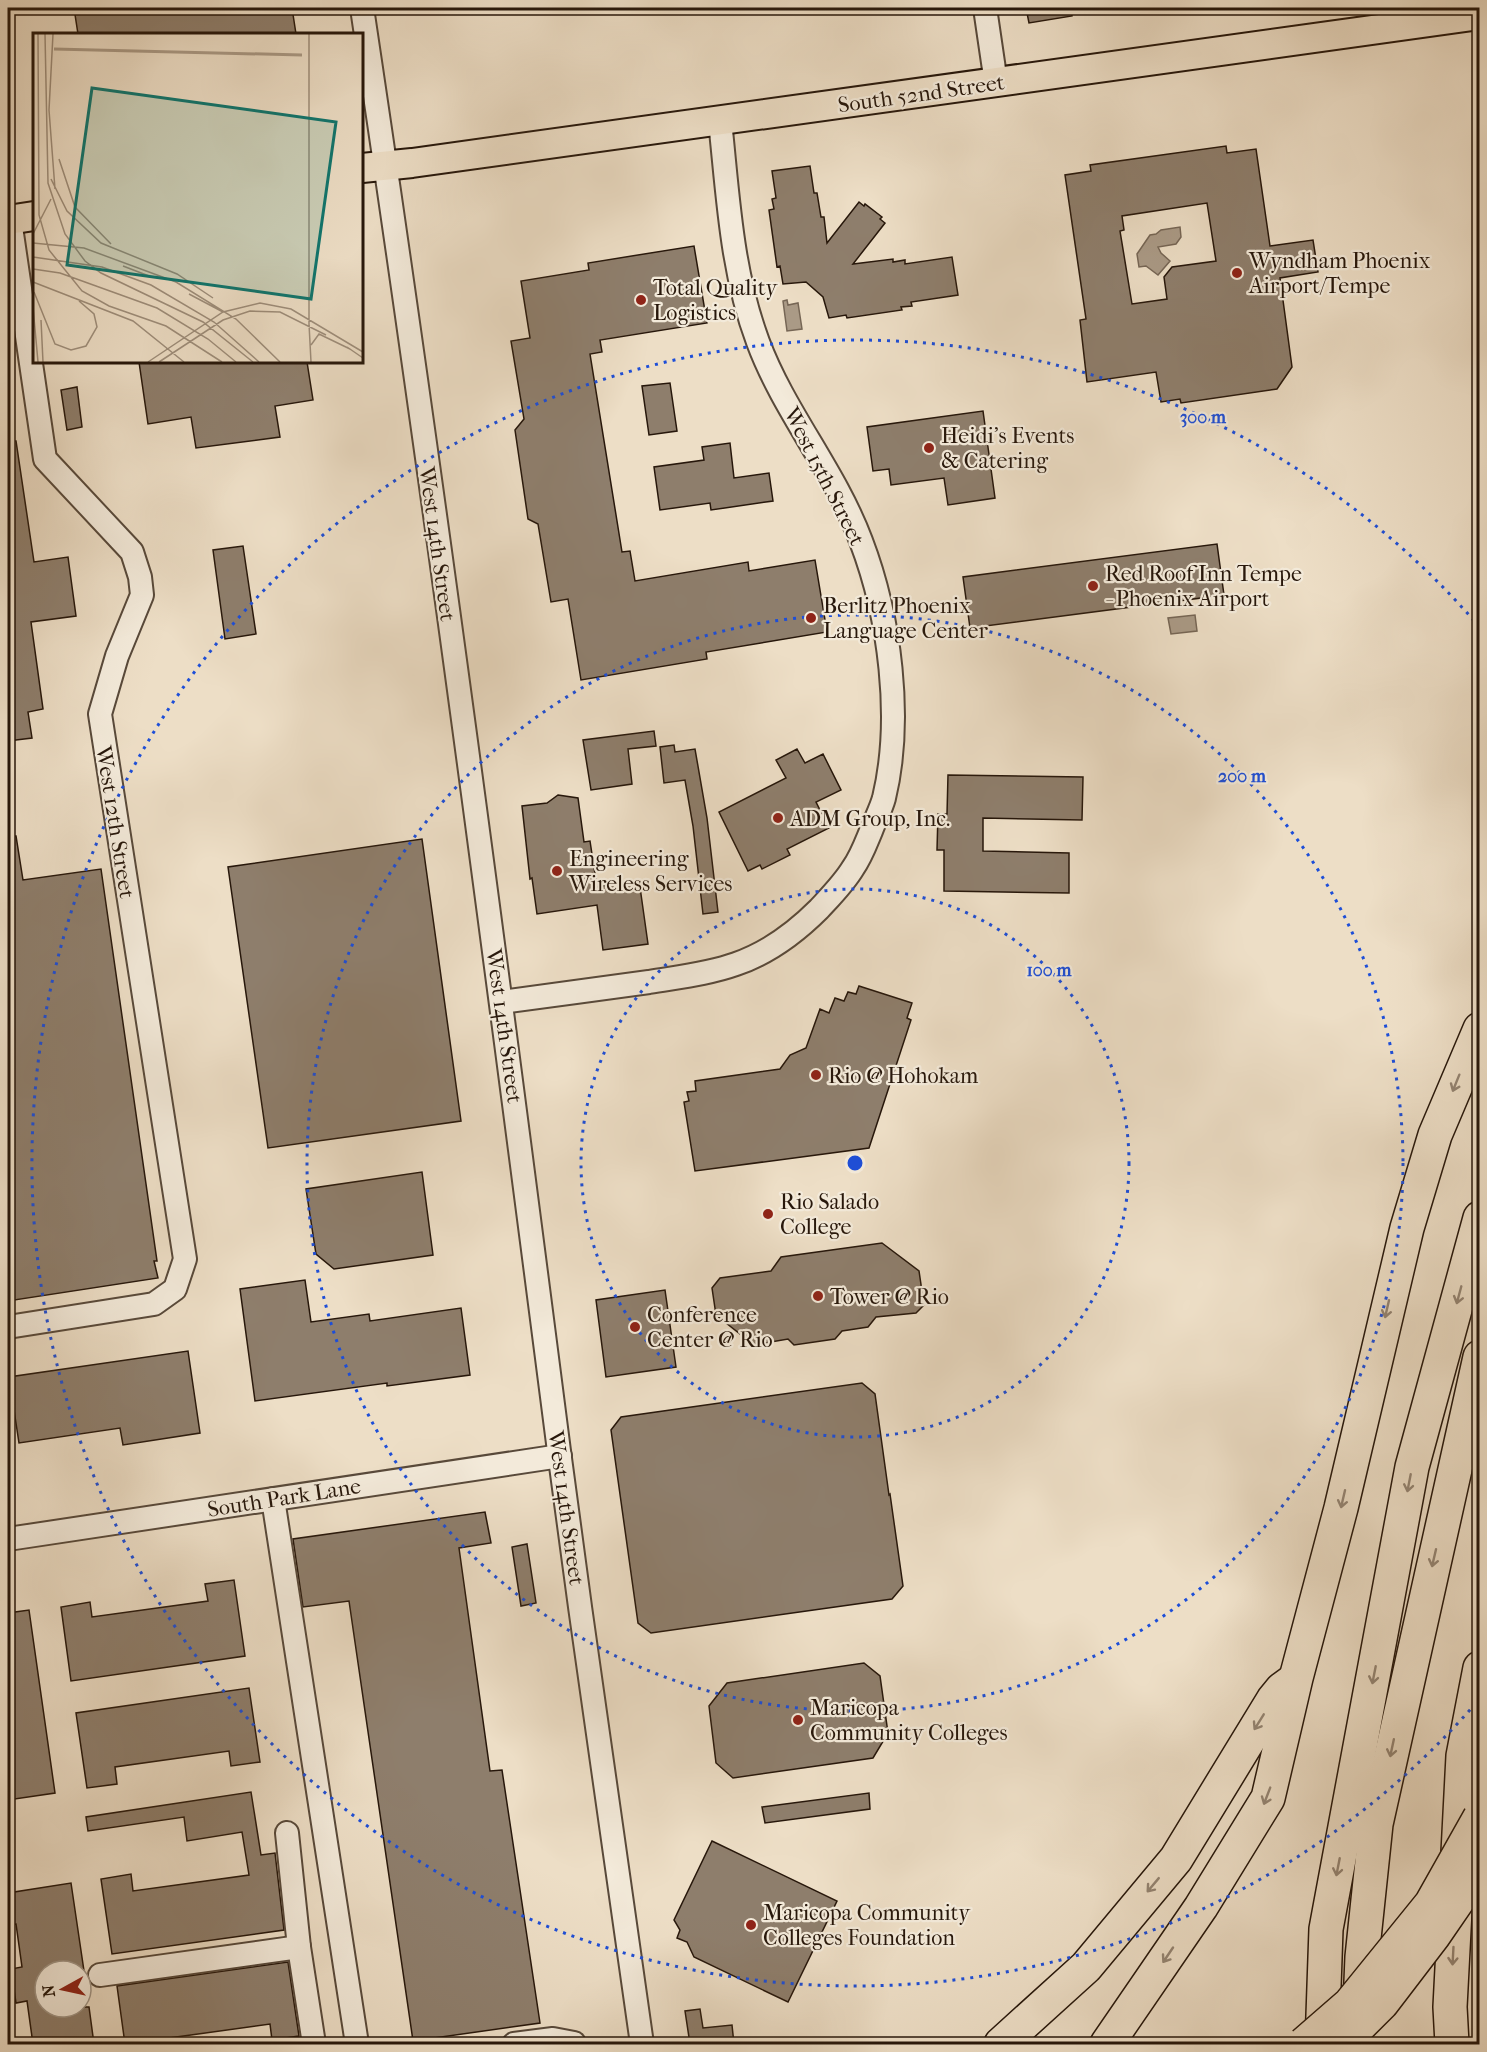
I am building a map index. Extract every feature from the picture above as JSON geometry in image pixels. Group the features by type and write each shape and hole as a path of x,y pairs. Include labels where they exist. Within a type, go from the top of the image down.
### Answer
{"highway":[{"path":"1107,2044 1201,1907 1268,1798 1296,1678 1341,1508 1407,1228 1435,1136 1479,1029"},
{"path":"1322,2044 1326,1929 1412,1467 1479,1218"},
{"path":"1358,2044 1362,1957 1376,1824 1479,1357"},
{"path":"1452,2044 1450,2007 1463,1756 1479,1668"},
{"path":"1002,2044 1086,1967 1176,1859 1273,1701 1282,1689 1296,1678"},
{"path":"1304,2044 1350,2004 1431,1904 1479,1817"},
{"path":"1341,2044 1382,2003 1434,1935 1479,1869"}],"main road":[{"name":"South 52nd Street","path":"373,167 1479,15"}],"street":[{"name":"West 14th Street","path":"362,8 373,167 502,1002 560,1456 642,2044"},
{"path":"985,8 996,82"},
{"name":"West 15th Street","path":"502,1002 700,974 736,964 771,948 801,926 831,896 853,869 884,800 891,754 893,706 891,671 877,593 862,542 848,510 768,368 750,318 741,288 732,242 720,121"},
{"name":"West 12th Street","path":"17,219 33,356"},
{"name":"West 12th Street","path":"8,1327 154,1304 175,1289 185,1258 100,714 117,656 142,595 140,577 132,552 45,459 34,363"},
{"name":"South Park Lane","path":"8,1539 560,1456"},
{"path":"273,1499 357,2044"},
{"path":"287,1833 299,1947 314,2044"},
{"path":"100,1975 299,1947"},
{"path":"514,2044 553,2039 574,2043"}],"shaded area":[{"path":"1180,227 1181,237 1176,244 1158,247 1170,261 1158,275 1146,266 1139,267 1137,254 1150,235 1161,230"},
{"path":"787,300 788,305 798,303 802,329 787,331 783,301"},
{"path":"1195,615 1197,631 1171,634 1168,618"}],"building":[{"path":"74,8 292,8 296,33 78,33"},
{"path":"1026,8 1071,8 1072,16 1029,23"},
{"name":"Wyndham Phoenix Airport/Tempe","path":"1226,146 1227,153 1256,149 1270,246 1313,240 1318,272 1280,278 1292,367 1277,389 1181,403 1180,399 1161,402 1156,372 1087,382 1080,320 1086,319 1065,175 1091,171 1090,165","holes":["1207,203 1216,261 1172,267 1164,277 1167,299 1132,304 1120,231 1124,230 1122,216"]},
{"path":"810,166 814,193 817,193 821,217 824,217 827,243 859,202 864,206 865,204 882,217 880,219 885,223 853,264 893,259 893,262 905,260 905,264 952,257 958,295 911,302 912,306 901,307 902,310 847,318 846,315 829,318 823,297 806,282 783,284 780,266 777,267 769,210 774,209 772,199 776,198 772,171"},
{"path":"694,246 707,323 600,340 602,352 590,354 622,552 630,551 635,581 748,562 749,571 815,560 827,632 706,652 707,659 581,680 568,599 551,602 538,524 528,519 515,430 524,419 511,341 530,338 521,281 589,270 588,263"},
{"path":"139,363 307,363 313,400 275,406 280,437 196,448 191,417 148,424"},
{"path":"670,383 677,431 649,435 642,386"},
{"path":"77,387 82,427 67,430 61,390"},
{"name":"Heidi's Events & Catering","path":"983,411 995,498 948,505 944,478 891,485 889,469 873,471 867,427"},
{"path":"8,441 16,441 34,562 68,557 76,616 31,622 43,709 28,712 32,738 8,741"},
{"path":"730,443 734,478 769,473 773,501 711,510 710,503 660,510 654,467 704,460 702,447"},
{"name":"Red Roof Inn Tempe - Phoenix Airport","path":"1217,544 1224,595 970,628 963,577"},
{"path":"243,546 256,634 225,639 213,550"},
{"path":"654,731 656,746 628,749 632,784 591,790 583,740"},
{"path":"674,745 675,752 695,749 707,818 718,912 703,914 693,826 685,780 664,783 660,747"},
{"name":"ADM Group, Inc.","path":"797,749 805,763 823,754 841,790 816,802 829,828 787,849 790,855 762,869 760,865 748,871 719,812 786,778 776,760"},
{"path":"948,775 1083,777 1082,820 983,818 983,851 1069,853 1069,893 944,891 944,850 937,850 938,814 947,814"},
{"name":"Engineering Wireless Services","path":"558,795 578,798 584,842 590,841 597,887 639,880 648,944 603,950 597,905 537,914 532,878 530,879 522,806 547,803"},
{"path":"8,836 16,836 23,880 101,869 158,1278 8,1301"},
{"path":"422,839 461,1121 268,1148 228,867"},
{"name":"Rio @ Hohokam","path":"859,986 912,1003 907,1018 911,1020 869,1148 695,1171 684,1102 689,1101 687,1092 696,1091 695,1081 780,1069 790,1055 806,1048 820,1009 829,1013 835,998 844,1001 848,992 856,994"},
{"path":"422,1172 433,1255 334,1269 316,1254 306,1189"},
{"name":"Tower @ Rio","path":"882,1243 919,1271 924,1305 916,1313 876,1317 868,1327 842,1331 835,1339 794,1345 788,1339 754,1345 716,1315 712,1288 720,1278 771,1271 781,1257"},
{"path":"305,1280 311,1322 369,1314 370,1321 461,1308 470,1375 387,1386 387,1383 255,1401 240,1289"},
{"name":"Conference Center @ Rio","path":"665,1290 676,1367 606,1377 596,1300"},
{"path":"188,1351 200,1433 123,1445 120,1428 19,1443 9,1377"},
{"path":"862,1383 875,1394 903,1586 892,1599 651,1633 638,1623 611,1430 621,1417"},
{"path":"485,1512 491,1543 459,1548 490,1771 502,1770 540,2023 413,2041 349,1601 303,1607 293,1539"},
{"path":"527,1544 536,1603 521,1606 512,1547"},
{"path":"234,1580 245,1656 71,1681 61,1607 90,1602 92,1617 208,1601 205,1584"},
{"path":"29,1610 55,1793 8,1800 8,1613"},
{"name":"Maricopa Community Colleges","path":"864,1663 880,1676 888,1733 873,1758 733,1778 716,1763 709,1706 727,1683"},
{"path":"249,1688 260,1762 231,1766 229,1751 115,1767 117,1784 87,1788 76,1713"},
{"path":"251,1792 261,1855 275,1853 284,1930 112,1954 101,1879 131,1874 133,1891 249,1875 242,1832 187,1841 184,1817 88,1831 86,1817"},
{"path":"869,1793 870,1809 765,1823 762,1807"},
{"name":"Maricopa Community Colleges Foundation","path":"712,1841 837,1901 788,2002 694,1957 687,1942 677,1938 680,1930 674,1920"},
{"path":"71,1883 82,1959 33,1959 33,2019 91,2019 94,2044 33,2044 27,2001 16,2003 11,1969 22,1967 16,1924 8,1925 8,1893"},
{"path":"288,1962 299,2036 272,2040 270,2024 155,2040 156,2044 125,2044 117,1986"},
{"path":"700,2009 703,2028 732,2025 734,2044 690,2044 685,2011"}],"place":[{"name":"Wyndham Phoenix Airport/Tempe","path":"1237,273"},
{"name":"Total Quality Logistics","path":"641,300"},
{"name":"Heidi's Events & Catering","path":"929,448"},
{"name":"Red Roof Inn Tempe - Phoenix Airport","path":"1093,586"},
{"name":"Berlitz Phoenix Language Center","path":"811,618"},
{"name":"ADM Group, Inc.","path":"778,818"},
{"name":"Engineering Wireless Services","path":"557,871"},
{"name":"Rio @ Hohokam","path":"816,1075"},
{"name":"Rio Salado College","path":"768,1214"},
{"name":"Tower @ Rio","path":"818,1296"},
{"name":"Conference Center @ Rio","path":"635,1327"},
{"name":"Maricopa Community Colleges","path":"798,1720"},
{"name":"Maricopa Community Colleges Foundation","path":"751,1925"}]}
